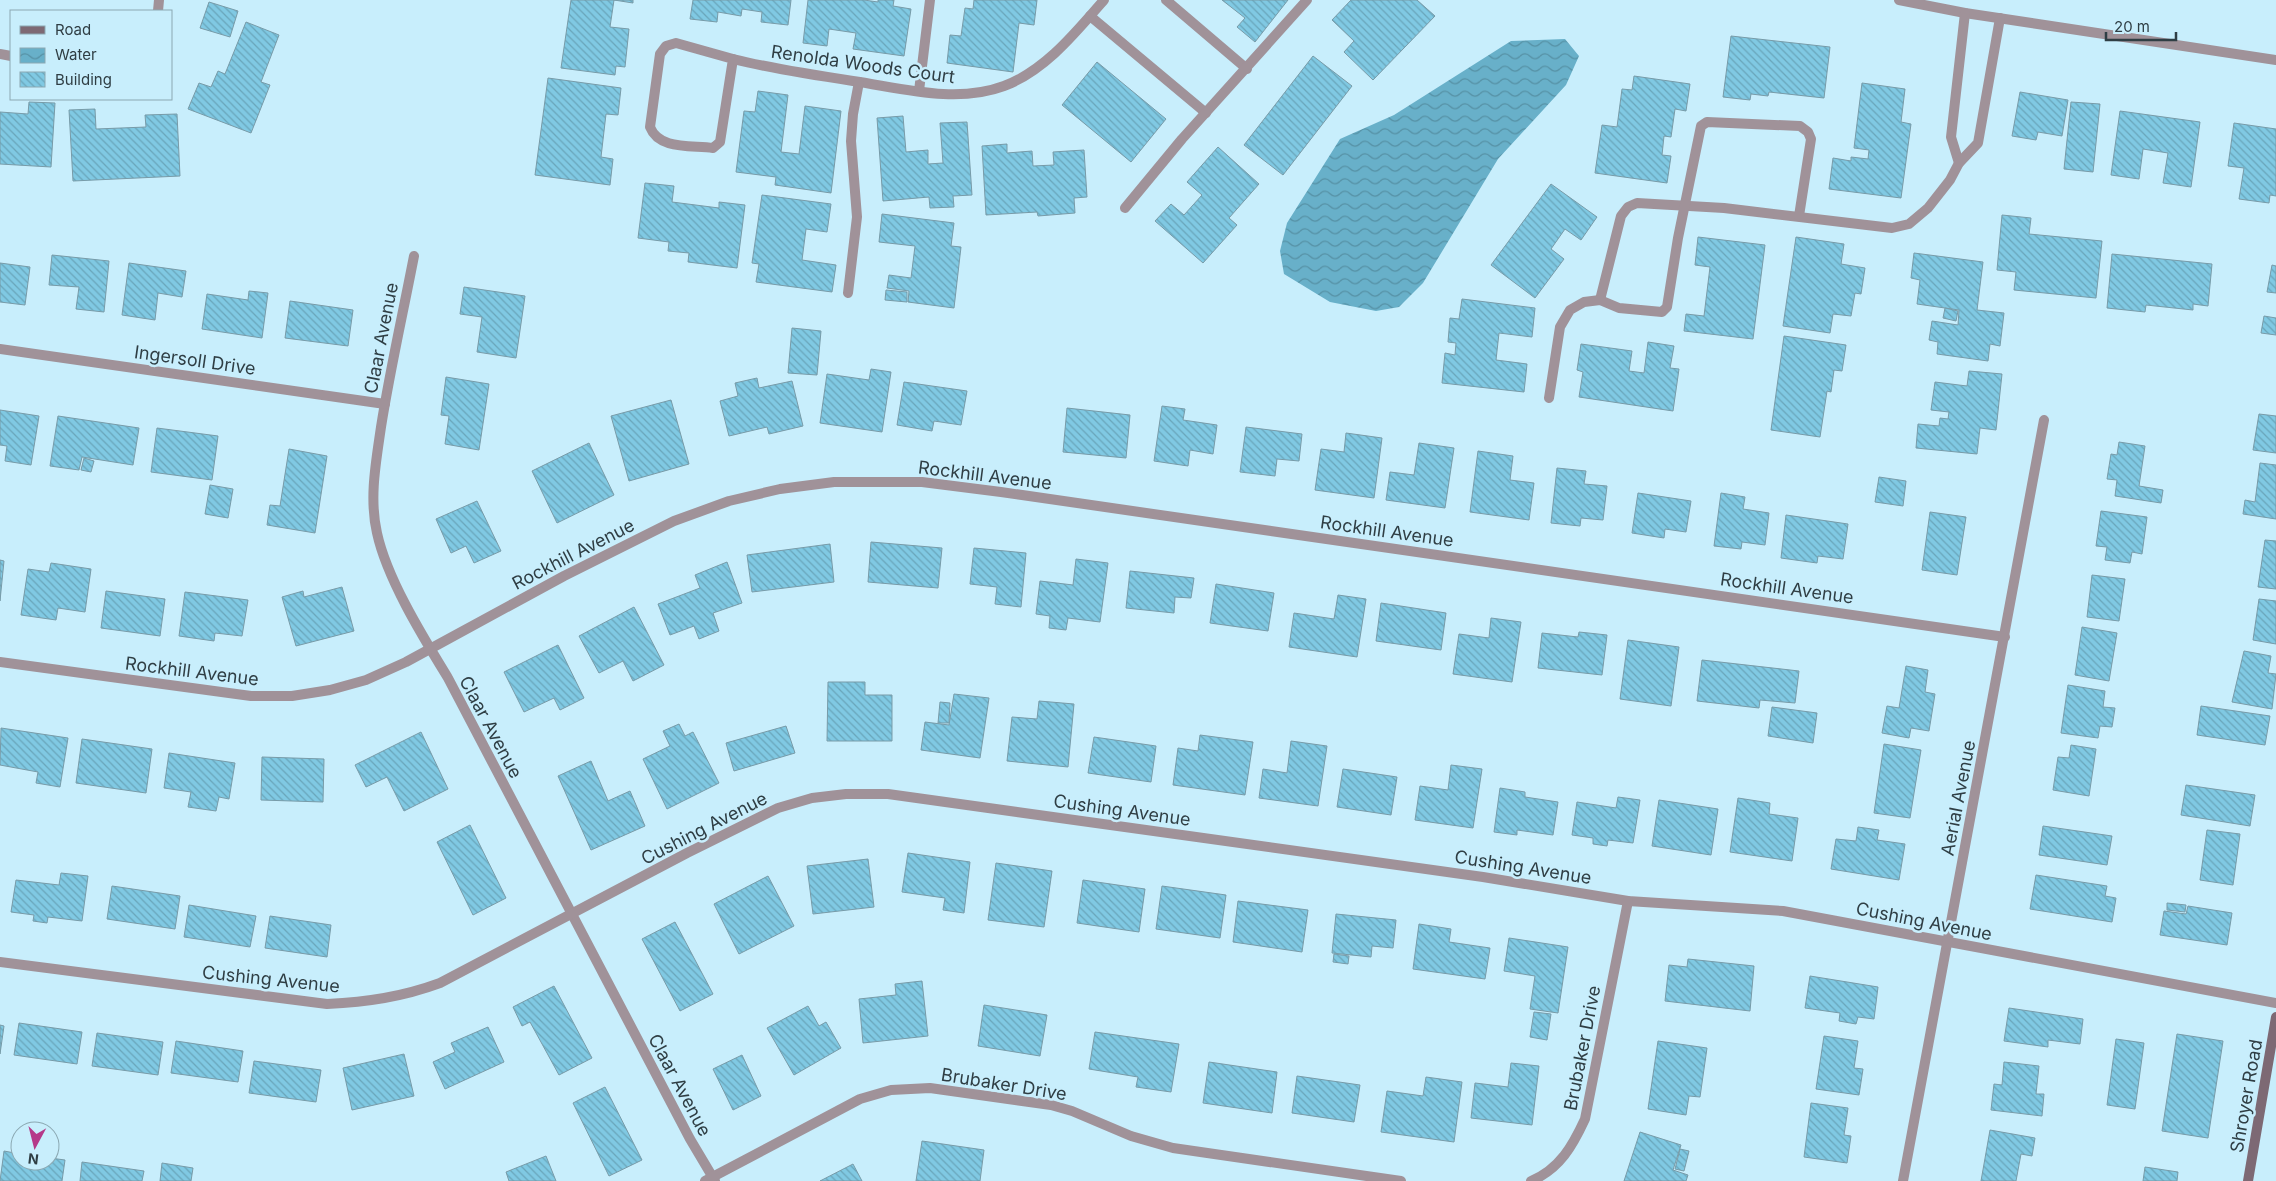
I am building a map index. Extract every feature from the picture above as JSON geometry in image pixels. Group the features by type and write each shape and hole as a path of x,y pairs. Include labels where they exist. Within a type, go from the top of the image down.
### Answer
{"main road":[{"name":"Shroyer Road","path":"2248,1181 2276,1017"}],"street":[{"path":"919,91 930,0"},
{"name":"Renolda Woods Court","path":"733,59 720,142 712,148 661,142 654,136 650,127 652,111 660,54 666,46 676,43 766,67 859,82 953,95 978,93 1004,86 1029,73 1063,46 1104,0"},
{"path":"1166,0 1247,69"},
{"path":"1124,208 1307,0"},
{"path":"1899,0 1966,13 2276,60"},
{"path":"1959,163 1951,137 1966,13"},
{"path":"1090,16 1206,113"},
{"path":"1600,300 1622,216 1628,207 1637,203 1799,216 1892,228 1909,224 1928,208 1950,180 1959,163 1978,143 2000,18"},
{"path":"848,293 857,217 851,141 852,114 859,82"},
{"path":"1549,398 1560,327 1570,310 1584,302 1600,300 1619,308 1662,312 1667,307 1685,206 1702,126 1707,122 1800,126 1808,132 1811,139 1799,216"},
{"name":"Claar Avenue","path":"414,256 385,404 375,469 373,505 377,533 390,573 430,649 448,678 711,1180"},
{"name":"Ingersoll Drive","path":"0,349 385,404"},
{"name":"Aerial Avenue","path":"1903,1181 2044,420"},
{"name":"Rockhill Avenue","path":"0,662 251,696 292,696 330,690 366,680 430,649 572,571 674,521 710,508 780,489 834,482 895,480 1040,498 2005,637"},
{"name":"Cushing Avenue","path":"0,962 327,1004 367,1002 408,994 440,983 687,853 778,808 812,798 846,794 888,794 1482,877 1628,901 1784,911 2276,1003"},
{"name":"Brubaker Drive","path":"1531,1181 1542,1177 1561,1161 1575,1141 1585,1119 1628,901"},
{"name":"Brubaker Drive","path":"711,1180 860,1099 891,1090 930,1088 1050,1105 1072,1111 1131,1136 1173,1148 1402,1181"}],"water":[{"path":"1565,39 1579,56 1566,85 1498,159 1423,283 1399,307 1376,311 1330,302 1284,274 1280,251 1287,223 1340,139 1394,115 1511,41"}],"building":[{"path":"571,0 614,0 610,27 629,29 625,67 616,66 615,75 561,68"},
{"path":"614,0 633,0 633,3"},
{"path":"693,0 791,0 788,25 761,22 762,12 742,9 741,16 718,12 717,22 690,19"},
{"path":"808,0 864,0 878,2 878,0 894,0 893,6 911,9 904,56 853,49 856,33 829,29 827,46 803,43"},
{"path":"974,0 1037,0 1034,25 1019,23 1013,72 947,63 950,35 961,36 965,8 973,9"},
{"path":"1222,0 1288,0 1255,42 1237,27 1245,18"},
{"path":"1351,0 1417,0 1435,16 1373,80 1344,52 1354,41 1332,20"},
{"path":"209,2 238,11 230,37 200,28"},
{"path":"246,22 279,35 261,82 270,85 251,133 188,109 199,83 211,87 218,71 225,74"},
{"path":"1731,36 1830,47 1824,98 1769,92 1768,96 1751,94 1750,100 1723,97"},
{"path":"1313,56 1352,86 1283,175 1244,145"},
{"path":"1097,62 1166,119 1131,162 1062,105"},
{"path":"1634,76 1690,84 1686,111 1675,109 1671,137 1664,136 1662,155 1671,156 1667,183 1595,173 1602,125 1617,127 1622,89 1632,90"},
{"path":"548,78 621,88 618,115 606,114 601,157 613,159 610,185 535,175"},
{"path":"1862,83 1905,89 1901,122 1911,124 1901,198 1829,189 1833,158 1851,161 1851,157 1868,159 1869,150 1854,148"},
{"path":"758,91 788,95 781,152 799,154 805,106 841,111 831,193 775,185 776,177 736,172 744,111 755,112"},
{"path":"2020,92 2068,100 2062,136 2038,132 2036,140 2012,136"},
{"path":"29,102 55,103 51,167 0,164 0,112 28,114"},
{"path":"2071,102 2100,104 2093,172 2064,169"},
{"path":"95,109 96,129 146,127 145,115 177,114 180,176 73,181 69,110"},
{"path":"2120,111 2200,122 2191,187 2163,183 2168,153 2143,149 2139,179 2111,175"},
{"path":"903,116 906,152 928,150 928,164 943,163 940,123 967,122 972,195 953,196 954,207 930,208 929,197 883,201 877,118"},
{"path":"2234,123 2276,129 2276,196 2270,195 2269,203 2239,199 2244,168 2228,166"},
{"path":"1007,144 1007,153 1032,151 1033,166 1054,165 1053,152 1084,150 1087,197 1074,198 1075,213 1038,216 1037,212 986,215 982,146"},
{"path":"1218,147 1259,184 1229,218 1237,225 1203,263 1155,221 1171,204 1184,215 1202,195 1187,182"},
{"path":"645,183 674,186 672,202 719,208 719,202 745,205 737,268 688,262 689,253 668,251 669,242 638,238"},
{"path":"1551,184 1597,217 1581,240 1565,229 1551,249 1564,259 1535,298 1491,265"},
{"path":"762,195 831,204 827,232 806,229 802,260 836,265 832,292 756,282 759,264 752,263"},
{"path":"882,214 954,223 951,246 961,247 954,308 908,302 909,291 887,288 889,275 911,278 915,246 879,242"},
{"path":"2002,215 2031,218 2029,234 2102,241 2096,298 2014,290 2016,272 1997,270"},
{"path":"1698,237 1765,245 1753,339 1684,331 1686,314 1704,316 1710,267 1695,265"},
{"path":"1796,237 1844,244 1841,264 1865,268 1861,294 1855,293 1851,316 1833,314 1830,333 1783,326"},
{"path":"1914,253 1983,262 1977,310 2004,313 2000,346 1990,344 1988,361 1937,354 1938,342 1929,340 1932,321 1958,325 1959,310 1917,304 1920,280 1911,278"},
{"path":"2112,254 2212,264 2208,306 2193,304 2193,310 2146,305 2145,312 2107,308"},
{"path":"52,255 109,261 104,312 76,309 79,287 49,285"},
{"path":"0,263 30,267 25,305 0,302"},
{"path":"129,263 186,271 182,297 158,293 155,320 122,315"},
{"path":"2272,265 2276,266 2276,293 2267,292"},
{"path":"464,287 525,296 516,358 477,352 482,317 460,314"},
{"path":"886,290 907,292 907,302 885,300"},
{"path":"249,291 268,293 262,338 202,329 207,294 248,300"},
{"path":"1462,299 1535,308 1532,337 1499,333 1496,360 1527,364 1524,392 1442,383 1445,353 1455,355 1456,343 1448,342 1450,318 1459,319"},
{"path":"290,301 353,310 348,346 285,338"},
{"path":"1945,308 1958,311 1956,321 1943,318"},
{"path":"2264,316 2276,318 2276,335 2261,333"},
{"path":"792,328 821,331 817,375 788,373"},
{"path":"1784,336 1846,345 1842,371 1834,370 1831,392 1827,391 1820,437 1771,430"},
{"path":"1648,342 1674,346 1670,368 1679,369 1673,411 1579,397 1583,372 1577,370 1581,344 1632,351 1629,371 1644,373"},
{"path":"871,369 891,372 882,432 820,423 827,374 869,380"},
{"path":"1969,371 2002,374 1996,430 1980,428 1977,454 1916,448 1918,424 1939,426 1940,418 1948,419 1949,412 1931,410 1935,382 1967,386"},
{"path":"446,377 489,384 479,450 445,444 449,416 441,415"},
{"path":"757,378 759,388 792,381 803,426 769,434 767,427 729,436 720,401 738,396 735,383"},
{"path":"904,382 967,391 961,425 934,421 932,431 897,425"},
{"path":"671,400 689,464 629,481 611,416"},
{"path":"1162,406 1185,409 1183,420 1217,425 1213,454 1190,450 1188,466 1154,461"},
{"path":"1067,408 1130,415 1126,458 1063,452"},
{"path":"0,410 39,416 31,465 5,461 7,446 0,445"},
{"path":"2259,414 2276,416 2276,453 2253,450"},
{"path":"58,416 139,428 133,465 82,457 79,470 50,466"},
{"path":"1246,427 1302,434 1299,461 1277,459 1275,476 1240,472"},
{"path":"157,428 218,436 212,480 151,472"},
{"path":"1346,433 1382,438 1374,498 1315,490 1321,449 1344,452"},
{"path":"2119,442 2145,446 2139,486 2163,490 2161,503 2115,496 2117,480 2107,479 2111,454 2117,455"},
{"path":"589,443 614,495 557,523 532,471"},
{"path":"1419,443 1454,448 1445,508 1386,500 1390,472 1414,475"},
{"path":"289,449 327,456 315,533 267,525 270,505 280,506"},
{"path":"1478,451 1513,456 1510,480 1534,483 1529,520 1470,512"},
{"path":"84,458 94,461 91,472 81,470"},
{"path":"2260,463 2276,465 2276,519 2243,514 2245,500 2255,502"},
{"path":"1557,468 1586,471 1584,484 1607,486 1603,520 1581,518 1580,526 1551,523"},
{"path":"1879,477 1906,481 1903,506 1875,502"},
{"path":"210,485 233,489 228,518 205,514"},
{"path":"1638,493 1691,501 1686,532 1665,529 1664,538 1632,533"},
{"path":"1721,493 1745,497 1743,509 1769,513 1765,545 1742,542 1741,549 1714,546"},
{"path":"477,501 501,551 474,563 466,546 451,553 436,519"},
{"path":"2101,511 2147,517 2142,554 2132,552 2130,563 2105,560 2107,547 2096,546"},
{"path":"1930,512 1966,517 1957,575 1922,570"},
{"path":"1786,515 1848,524 1843,559 1818,556 1817,563 1781,558"},
{"path":"2265,540 2276,541 2276,589 2258,587"},
{"path":"871,542 942,548 938,588 868,582"},
{"path":"830,544 834,582 752,592 747,555"},
{"path":"974,548 1026,553 1021,607 995,604 997,587 970,584"},
{"path":"1076,559 1108,563 1100,622 1068,618 1066,630 1049,628 1050,616 1036,614 1040,581 1073,585"},
{"path":"0,560 4,561 0,601"},
{"path":"727,562 742,603 713,613 719,631 699,639 694,626 670,635 658,604 700,588 695,575"},
{"path":"51,563 91,569 85,612 58,608 56,620 21,615 28,569 49,572"},
{"path":"1130,571 1194,578 1191,598 1175,597 1174,613 1126,608"},
{"path":"2092,575 2125,579 2119,621 2087,617"},
{"path":"1216,584 1274,593 1268,631 1210,623"},
{"path":"342,587 354,631 296,646 282,597 303,591 304,597"},
{"path":"106,591 165,599 160,636 101,628"},
{"path":"185,592 248,600 242,636 215,633 214,641 179,636"},
{"path":"1338,595 1366,599 1357,657 1289,647 1294,613 1334,619"},
{"path":"2259,599 2276,601 2276,644 2253,640"},
{"path":"1381,603 1446,613 1441,650 1376,641"},
{"path":"634,607 664,665 633,681 623,661 599,673 579,636"},
{"path":"1491,618 1521,622 1512,682 1453,674 1459,634 1489,638"},
{"path":"2082,627 2117,633 2109,681 2075,675"},
{"path":"1579,632 1607,635 1602,675 1538,668 1542,633 1578,637"},
{"path":"1628,640 1679,647 1671,706 1620,699"},
{"path":"558,645 584,698 560,710 554,698 524,712 504,672"},
{"path":"2244,651 2271,656 2268,673 2276,674 2272,709 2232,702"},
{"path":"1702,660 1799,671 1795,703 1760,700 1759,708 1697,701"},
{"path":"1906,666 1928,670 1925,692 1935,694 1929,731 1911,728 1909,738 1882,733 1887,706 1899,708"},
{"path":"828,682 865,682 865,695 892,695 892,741 827,741"},
{"path":"2068,685 2105,691 2103,707 2115,708 2112,727 2100,726 2098,738 2061,733"},
{"path":"954,694 989,698 980,758 921,750 925,722 949,725"},
{"path":"1039,701 1074,704 1068,767 1007,761 1012,717 1037,719"},
{"path":"940,702 950,703 949,723 938,723"},
{"path":"2201,706 2270,716 2265,745 2197,735"},
{"path":"1772,707 1817,713 1813,743 1768,736"},
{"path":"679,724 685,736 693,732 719,783 667,809 643,759 670,746 663,731"},
{"path":"786,726 795,753 734,771 726,743"},
{"path":"1,728 68,738 60,787 36,783 38,772 0,765"},
{"path":"421,732 448,789 404,811 387,777 366,787 355,765"},
{"path":"1200,735 1253,742 1245,795 1173,785 1178,748 1198,751"},
{"path":"1094,737 1156,746 1151,782 1088,773"},
{"path":"82,739 152,749 146,793 76,783"},
{"path":"1291,741 1327,746 1318,806 1259,798 1263,769 1287,773"},
{"path":"1884,744 1921,750 1910,818 1874,813"},
{"path":"2071,745 2096,749 2089,796 2053,790 2058,757 2069,758"},
{"path":"169,753 235,763 229,799 219,797 216,811 188,807 191,792 164,788"},
{"path":"262,757 324,759 323,802 261,800"},
{"path":"591,761 608,801 630,791 645,826 591,850 558,776"},
{"path":"1451,765 1482,769 1473,828 1415,820 1420,786 1448,790"},
{"path":"1343,769 1397,777 1391,815 1337,807"},
{"path":"2186,785 2255,795 2250,826 2181,815"},
{"path":"1500,788 1525,792 1525,797 1558,802 1553,835 1517,830 1517,835 1494,832"},
{"path":"1618,797 1640,800 1633,843 1608,840 1607,846 1593,844 1593,838 1572,835 1577,802 1616,808"},
{"path":"1738,798 1770,803 1769,814 1798,818 1792,861 1730,852"},
{"path":"1659,800 1718,809 1711,855 1652,846"},
{"path":"470,825 506,898 473,915 437,842"},
{"path":"2043,826 2112,836 2107,865 2039,855"},
{"path":"1858,827 1879,830 1877,840 1905,844 1899,880 1831,869 1836,839 1856,841"},
{"path":"2207,830 2240,834 2233,885 2200,880"},
{"path":"908,853 970,862 964,913 943,910 945,898 902,892"},
{"path":"868,859 874,907 813,914 807,866"},
{"path":"996,863 1052,871 1044,927 988,920"},
{"path":"61,873 88,876 82,921 48,917 47,923 33,921 34,915 11,912 16,880 59,885"},
{"path":"2036,875 2107,886 2105,896 2116,898 2112,922 2030,909"},
{"path":"768,876 794,926 739,954 714,904"},
{"path":"1083,880 1145,889 1139,932 1077,923"},
{"path":"112,886 180,896 175,929 107,919"},
{"path":"1162,886 1226,895 1220,938 1156,929"},
{"path":"1238,901 1308,910 1302,952 1233,942"},
{"path":"2167,903 2186,905 2185,912 2167,910"},
{"path":"189,905 256,916 250,947 184,937"},
{"path":"2188,906 2232,913 2227,945 2160,935 2164,911 2186,914"},
{"path":"1336,914 1396,920 1393,948 1372,946 1371,957 1332,953"},
{"path":"270,916 331,925 327,957 265,948"},
{"path":"675,922 713,994 680,1011 642,939"},
{"path":"1419,924 1451,929 1449,942 1490,948 1485,979 1413,969"},
{"path":"1509,938 1568,947 1558,1013 1530,1009 1535,976 1504,971"},
{"path":"1334,954 1349,956 1348,964 1333,962"},
{"path":"1688,959 1754,966 1750,1011 1665,1001 1669,965 1687,967"},
{"path":"1810,976 1878,987 1874,1019 1858,1017 1856,1024 1839,1021 1840,1013 1805,1008"},
{"path":"922,981 928,1036 863,1043 859,999 896,995 895,984"},
{"path":"554,986 592,1058 559,1075 530,1022 522,1026 513,1007"},
{"path":"984,1005 1047,1015 1040,1056 978,1046"},
{"path":"808,1006 819,1026 826,1022 841,1048 794,1075 767,1028"},
{"path":"2009,1008 2083,1019 2080,1044 2048,1040 2048,1047 2004,1041"},
{"path":"1534,1012 1551,1014 1547,1040 1530,1037"},
{"path":"19,1023 82,1032 77,1064 14,1055"},
{"path":"0,1025 4,1026 0,1054"},
{"path":"488,1027 504,1062 445,1089 433,1062 455,1052 451,1043"},
{"path":"1095,1032 1179,1044 1171,1092 1136,1087 1138,1077 1089,1069"},
{"path":"97,1033 163,1042 158,1075 92,1066"},
{"path":"2177,1034 2223,1041 2208,1138 2162,1131"},
{"path":"1824,1036 1858,1041 1854,1068 1863,1069 1859,1095 1816,1089"},
{"path":"2116,1039 2144,1043 2135,1109 2107,1105"},
{"path":"176,1041 243,1051 238,1082 171,1073"},
{"path":"1658,1041 1707,1048 1700,1097 1689,1096 1686,1115 1648,1109"},
{"path":"404,1054 414,1096 352,1110 343,1068"},
{"path":"742,1055 761,1096 733,1110 713,1069"},
{"path":"254,1061 321,1070 316,1102 249,1093"},
{"path":"1209,1062 1277,1072 1272,1113 1203,1103"},
{"path":"2004,1062 2039,1066 2036,1094 2044,1094 2042,1116 1991,1110 1994,1084 2002,1085"},
{"path":"1511,1063 1539,1066 1532,1125 1471,1118 1475,1083 1508,1087"},
{"path":"1297,1076 1360,1085 1354,1122 1292,1113"},
{"path":"1426,1077 1462,1082 1454,1142 1381,1132 1387,1091 1423,1096"},
{"path":"605,1087 642,1160 609,1176 573,1103"},
{"path":"1811,1103 1848,1108 1844,1135 1851,1136 1847,1163 1804,1157"},
{"path":"1990,1130 2035,1138 2032,1156 2021,1154 2016,1181 1981,1181"},
{"path":"1640,1132 1681,1145 1673,1170 1688,1175 1686,1181 1624,1181"},
{"path":"922,1141 984,1150 980,1181 916,1181"},
{"path":"1680,1149 1689,1151 1684,1171 1675,1169"},
{"path":"4,1151 10,1152 10,1171 60,1171 60,1159 65,1160 62,1181 0,1181"},
{"path":"546,1156 556,1181 509,1181 506,1172"},
{"path":"82,1162 144,1171 142,1181 80,1181"},
{"path":"162,1163 193,1168 191,1181 160,1181"},
{"path":"853,1164 862,1181 820,1181"},
{"path":"2145,1167 2178,1172 2177,1181 2143,1181"}]}
